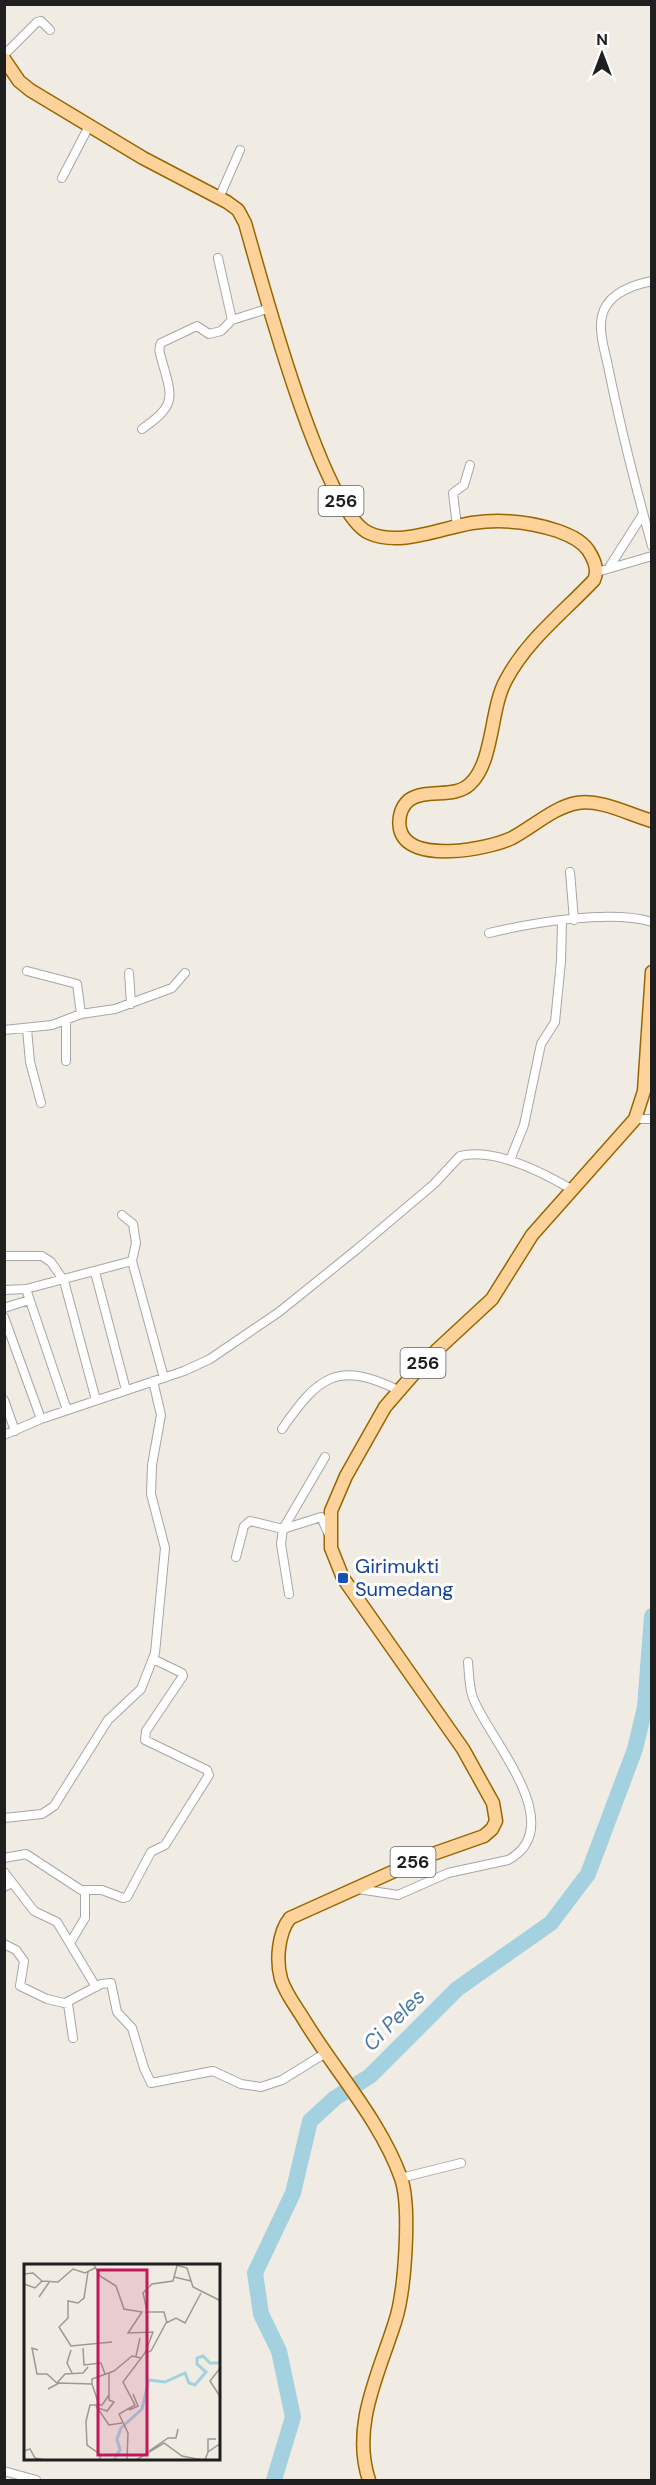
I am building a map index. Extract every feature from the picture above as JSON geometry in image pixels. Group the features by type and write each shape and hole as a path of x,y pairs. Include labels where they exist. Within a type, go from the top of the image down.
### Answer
{"main road":[{"name":"256","path":"4,57 24,86 143,158 232,205 242,216 294,387 332,484 354,522 370,533 389,537 505,521 550,529 582,543 591,555 597,572"},
{"path":"597,572 594,580 546,627 506,678 497,701 480,768 473,781 460,790 430,793 408,800 400,814 400,831 407,841 422,849 459,851 492,845 511,838 574,803 601,805 651,821"},
{"name":"256","path":"369,2481 363,2446 368,2404 399,2304 407,2210 401,2178 384,2143 324,2054 282,1982 279,1967 281,1937 290,1918 430,1855 484,1836 494,1825 496,1812 487,1789 463,1749 343,1578 333,1557 329,1535 331,1511 340,1488 385,1407 398,1390 450,1337 492,1299 528,1239 635,1119 644,1091 651,972"}],"street":[{"path":"4,57 37,22 41,21 50,30"},
{"path":"62,178 89,126"},
{"path":"219,198 240,150"},
{"path":"218,258 232,320"},
{"path":"651,281 628,287 613,298 604,308 601,326 651,546"},
{"path":"142,429 163,415 171,395 159,344 197,326 207,334 217,333 232,320 270,308"},
{"path":"457,526 454,492 464,485 470,465"},
{"path":"610,566 643,514"},
{"path":"597,572 610,566 651,556"},
{"path":"570,872 574,920"},
{"path":"489,933 537,922 631,918 651,922"},
{"path":"510,1160 524,1125 541,1044 555,1022 562,921"},
{"path":"27,971 77,984 81,1014"},
{"path":"129,973 131,1004"},
{"path":"4,1030 27,1029 66,1021 81,1014 131,1004 172,988 185,973"},
{"path":"66,1021 66,1061"},
{"path":"27,1029 30,1062 41,1103"},
{"path":"635,1119 651,1119"},
{"path":"4,1435 41,1419 164,1378 210,1359 279,1312 434,1184 458,1157 467,1155 510,1160 544,1174 571,1189"},
{"path":"122,1215 130,1220 136,1237 132,1261 164,1378"},
{"path":"4,1256 42,1256 51,1262 64,1281 96,1400"},
{"path":"4,1290 26,1289 64,1281 132,1261"},
{"path":"95,1272 126,1390"},
{"path":"26,1289 67,1410"},
{"path":"4,1308 29,1300"},
{"path":"4,1317 41,1419"},
{"path":"282,1429 312,1391 334,1376 365,1376 398,1390"},
{"path":"6,1815 42,1814 54,1806 108,1720 141,1689 153,1659 165,1557 163,1534 151,1494 152,1465 161,1415 153,1381"},
{"path":"4,1400 15,1431"},
{"path":"289,1594 281,1544 283,1529 325,1457"},
{"path":"236,1557 246,1522 254,1521 283,1529 321,1517 329,1535"},
{"path":"4,1858 20,1854 31,1856 85,1891 102,1890 126,1898 151,1852 165,1845 208,1777 207,1770 145,1740 146,1731 183,1676 182,1673 153,1659"},
{"path":"356,1889 398,1894 448,1873 508,1860 515,1856 526,1842 531,1818 529,1801 474,1699 468,1662"},
{"path":"4,1872 34,1911 57,1922 96,1987"},
{"path":"4,1887 12,1882"},
{"path":"70,1943 85,1918 85,1891"},
{"path":"4,1944 16,1950 24,1961 20,1986 46,1999 67,2002 105,1983 111,1983 114,1988 117,2012 132,2028 151,2083 213,2071 241,2084 261,2087 282,2080 324,2054"},
{"path":"67,2002 73,2038"},
{"path":"401,2178 461,2163"},
{"path":"4,2471 36,2481"}],"waterway":[{"name":"Ci Peles","path":"274,2480 293,2417 279,2351 261,2314 255,2273 293,2193 310,2121 335,2098 370,2076 457,1989 551,1923 588,1874 635,1749 645,1707 652,1616"}],"place":[{"name":"Girimukti Sumedang","path":"343,1578"}]}
